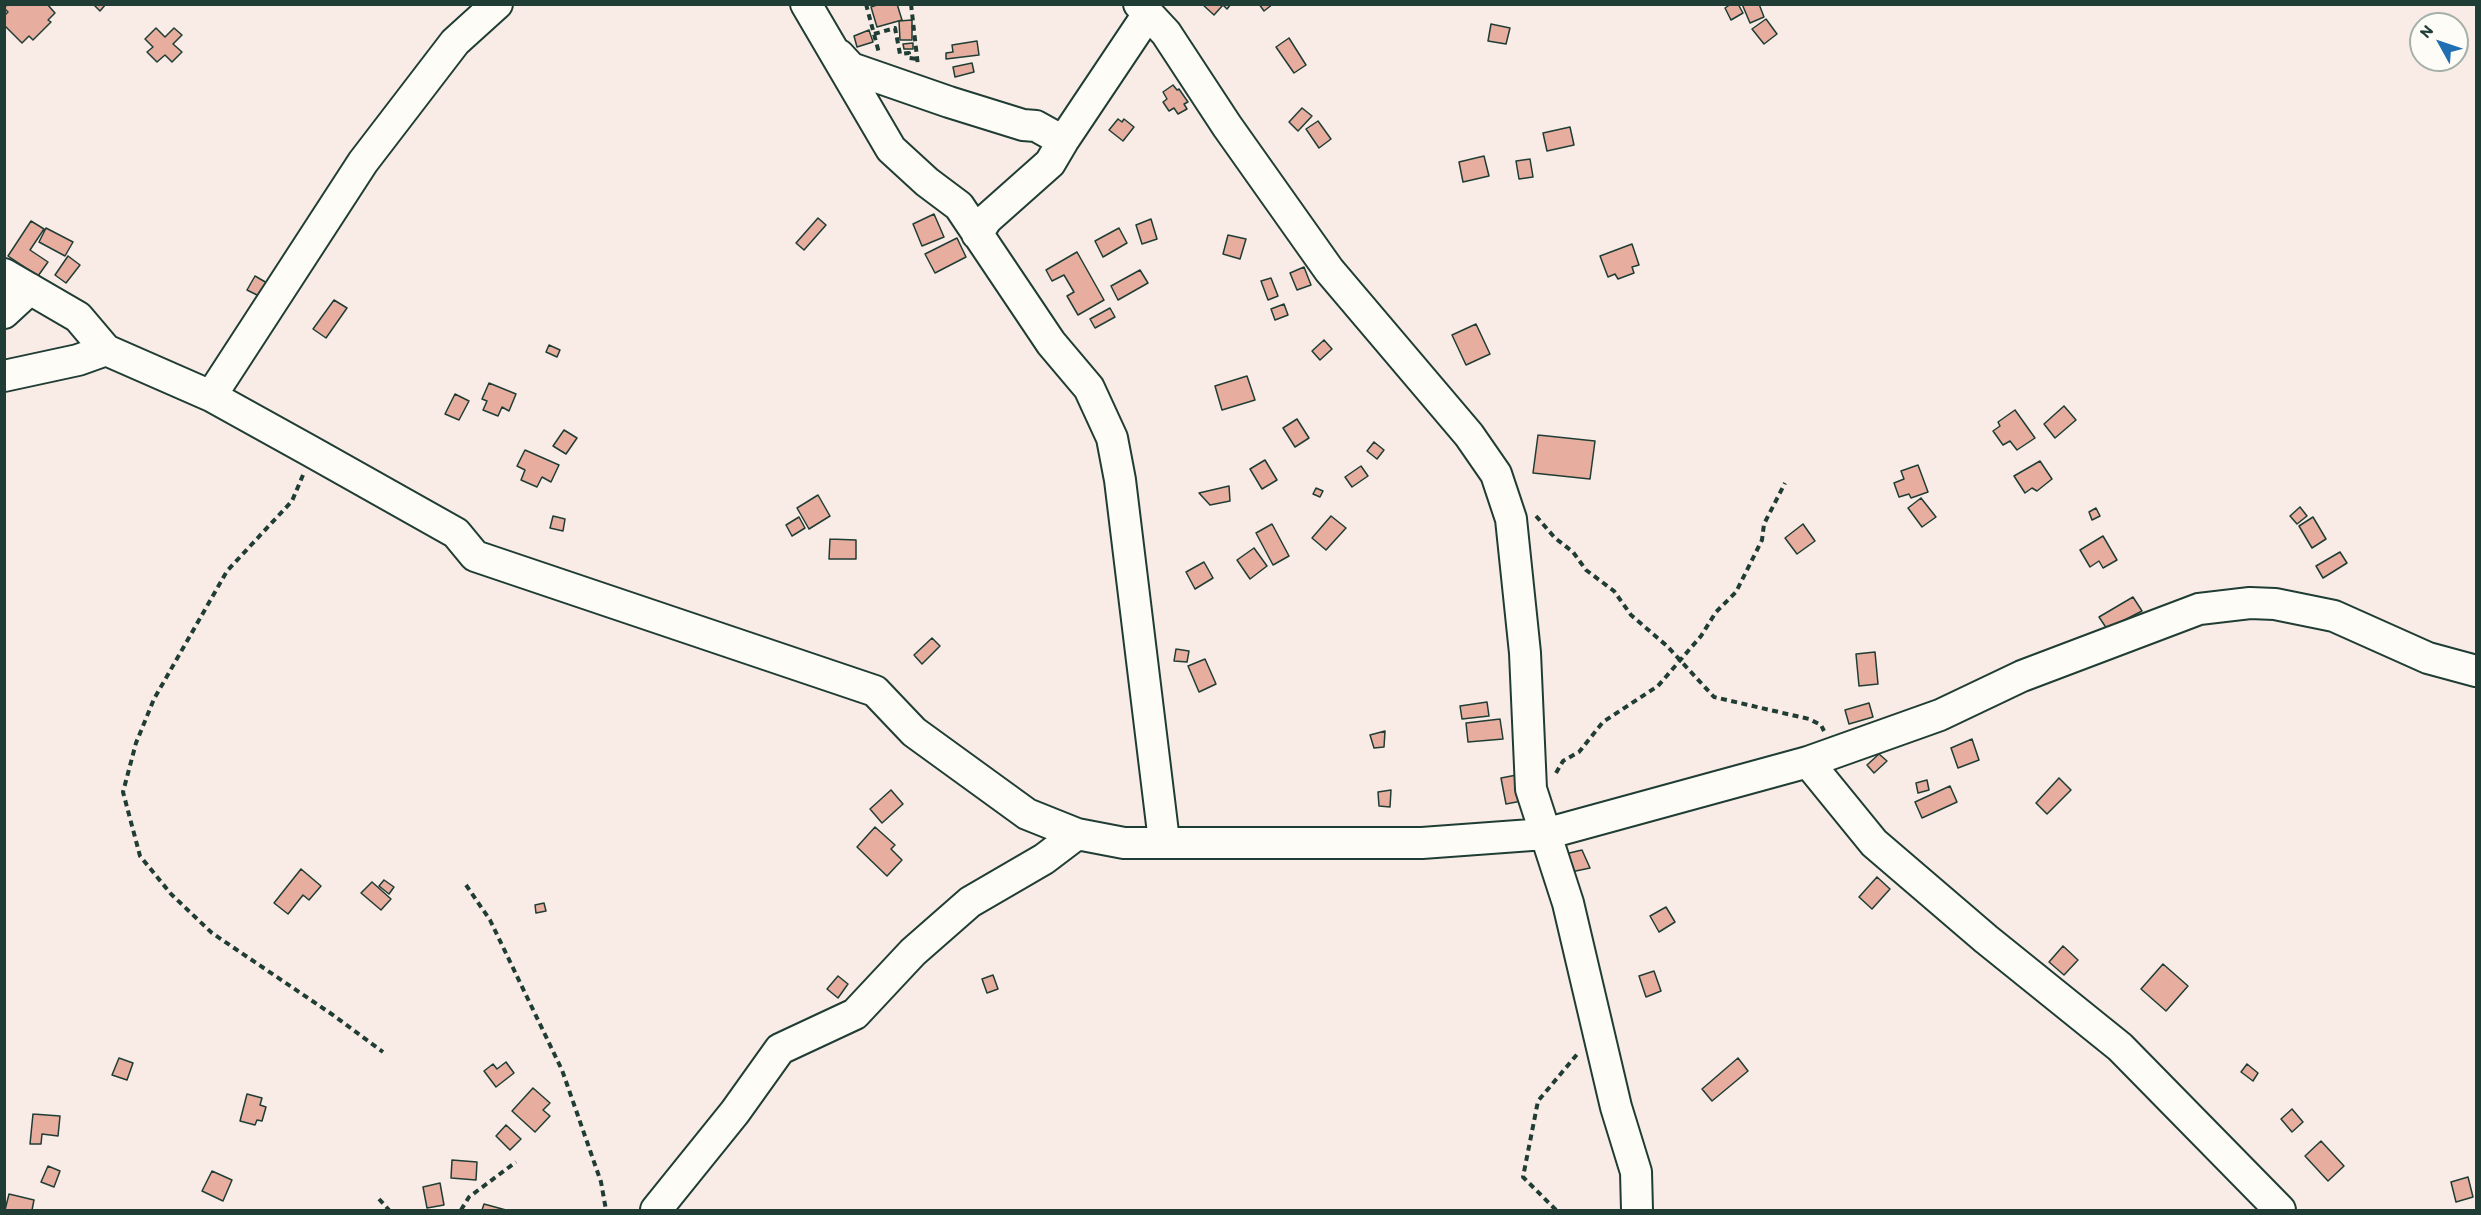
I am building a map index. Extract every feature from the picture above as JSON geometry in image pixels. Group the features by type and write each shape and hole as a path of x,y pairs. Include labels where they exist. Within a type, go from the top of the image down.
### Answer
{"street":[{"path":"211,396 363,162 455,42 497,4"},
{"path":"806,4 891,149 927,182 959,206 1052,343 1089,388 1112,438 1120,480 1164,841"},
{"path":"977,234 987,219 1050,163 1144,9 1166,33 1227,126 1329,270 1469,435 1496,474 1511,519 1525,653 1531,789 1568,903 1616,1107 1636,1172 1638,1210"},
{"path":"833,48 852,68 1023,125 1036,126 1063,141"},
{"path":"4,274 78,317 106,350 211,396 312,452 456,533 475,556 875,691 914,732 1027,814 1077,834 1124,843 1164,841 1422,843 1545,834 1821,758 1940,715 2022,676 2199,609 2250,603 2275,604 2334,616 2428,658 2476,670"},
{"path":"4,313 30,289"},
{"path":"4,376 78,360 106,350"},
{"path":"1821,758 1874,843 1986,939 2120,1047 2280,1210"},
{"path":"656,1210 735,1112 780,1049 855,1014 913,952 970,902 1044,859 1077,834"}],"path":[{"path":"866,4 887,80"},
{"path":"910,4 918,58 919,92"},
{"path":"874,34 895,28 900,54 909,53 909,58 918,58"},
{"path":"312,452 292,501 227,571 154,699 136,743 123,792 140,856 171,894 212,933 324,1008 383,1052"},
{"path":"1534,799 1554,776 1563,761 1579,752 1603,722 1658,686 1701,636 1716,612 1736,592 1762,540 1764,524 1785,483"},
{"path":"1506,503 1523,502 1555,538 1573,552 1586,570 1614,591 1631,615 1667,646 1714,697 1809,719 1821,725 1821,758"},
{"path":"466,885 490,920 519,985 562,1070 601,1182 606,1210"},
{"path":"1556,1210 1523,1177 1538,1101 1573,1057 1600,1034"},
{"path":"461,1210 469,1197 516,1162"},
{"path":"379,1199 389,1210"}],"building":[{"path":"8,4 47,4 55,13 48,20 51,22 33,40 29,36 22,43 4,25 4,16 8,12 4,8"},
{"path":"93,4 106,4 100,11"},
{"path":"880,4 897,4 902,20 877,27 871,7"},
{"path":"1202,4 1231,4 1227,9 1223,5 1214,15"},
{"path":"1259,4 1273,4 1264,11"},
{"path":"1731,4 1738,4 1743,13 1731,20 1725,8"},
{"path":"1742,4 1759,4 1764,17 1750,23"},
{"path":"1766,19 1777,34 1764,44 1752,29"},
{"path":"912,20 912,40 900,40 899,21"},
{"path":"1491,24 1510,28 1506,44 1488,41"},
{"path":"156,28 165,37 174,28 182,35 173,44 182,52 172,62 165,55 157,62 147,52 153,47 145,39"},
{"path":"869,30 873,42 857,47 854,36"},
{"path":"1289,38 1306,65 1294,73 1276,47"},
{"path":"977,41 979,55 946,59 946,53 953,52 952,45"},
{"path":"913,43 913,49 904,49 903,44"},
{"path":"972,63 974,72 955,77 953,67"},
{"path":"1173,85 1177,90 1179,89 1188,102 1184,104 1187,109 1178,114 1174,108 1169,111 1163,102 1167,99 1163,92"},
{"path":"1302,108 1312,116 1298,131 1289,122"},
{"path":"1118,119 1122,122 1124,119 1134,127 1123,141 1109,130"},
{"path":"1318,121 1331,139 1319,148 1306,129"},
{"path":"1570,127 1574,145 1547,151 1543,133"},
{"path":"1484,156 1489,176 1463,182 1459,162"},
{"path":"1530,159 1533,177 1519,179 1516,161"},
{"path":"934,214 944,237 922,246 913,224"},
{"path":"818,218 826,225 804,250 796,243"},
{"path":"1151,219 1157,239 1142,244 1136,225"},
{"path":"31,221 44,229 30,250 48,262 38,276 8,256"},
{"path":"46,228 73,242 65,256 39,242"},
{"path":"1119,228 1127,243 1103,257 1095,241"},
{"path":"1228,235 1246,239 1240,259 1223,254"},
{"path":"957,238 966,257 935,273 925,254"},
{"path":"1632,244 1639,265 1632,267 1634,273 1618,279 1615,274 1608,277 1600,256"},
{"path":"1077,252 1104,300 1078,315 1067,296 1074,292 1064,275 1052,281 1046,270"},
{"path":"68,256 80,265 66,283 55,275"},
{"path":"1304,267 1311,285 1297,290 1290,273"},
{"path":"1140,270 1148,283 1118,300 1111,286"},
{"path":"255,276 274,287 267,300 247,290"},
{"path":"1271,278 1278,296 1268,300 1261,281"},
{"path":"334,300 347,308 326,338 313,329"},
{"path":"1284,304 1288,315 1275,320 1271,309"},
{"path":"1110,308 1115,317 1095,328 1090,319"},
{"path":"1476,324 1490,354 1466,365 1452,335"},
{"path":"1324,340 1332,349 1320,360 1312,351"},
{"path":"549,345 560,350 557,357 546,352"},
{"path":"1247,376 1255,400 1222,410 1215,386"},
{"path":"489,383 516,394 509,411 502,407 498,416 483,410 487,401 482,399"},
{"path":"455,394 469,401 459,420 445,414"},
{"path":"2064,406 2076,420 2055,438 2044,424"},
{"path":"2015,410 2035,438 2017,450 2010,441 2003,445 1993,431 2000,426 1998,422"},
{"path":"1297,419 1309,438 1295,447 1283,428"},
{"path":"564,430 577,438 566,454 553,446"},
{"path":"1538,435 1595,441 1590,479 1533,473"},
{"path":"1374,442 1384,450 1377,459 1367,451"},
{"path":"525,450 559,465 551,482 542,477 537,487 521,480 525,470 517,466"},
{"path":"1265,460 1277,480 1262,489 1250,469"},
{"path":"2040,461 2052,479 2037,491 2032,488 2025,493 2014,476"},
{"path":"1918,465 1928,492 1911,498 1909,494 1899,497 1894,483 1904,479 1901,471"},
{"path":"1361,466 1368,476 1352,487 1345,477"},
{"path":"1229,486 1230,501 1210,505 1199,493"},
{"path":"1316,488 1323,491 1320,497 1313,494"},
{"path":"818,495 830,516 809,529 797,508"},
{"path":"1921,498 1936,517 1922,527 1908,508"},
{"path":"2300,507 2307,516 2297,524 2290,516"},
{"path":"2096,508 2100,516 2092,520 2089,512"},
{"path":"553,516 565,519 563,531 550,528"},
{"path":"1331,516 1346,528 1326,550 1312,538"},
{"path":"799,517 805,528 792,536 786,525"},
{"path":"2313,517 2326,539 2312,548 2299,526"},
{"path":"1272,524 1289,556 1273,565 1256,533"},
{"path":"1803,524 1815,541 1797,554 1785,538"},
{"path":"2103,536 2117,560 2103,568 2099,561 2090,567 2080,550"},
{"path":"830,539 856,540 856,559 829,559"},
{"path":"1254,548 1267,566 1250,579 1237,560"},
{"path":"2340,552 2347,563 2323,578 2316,566"},
{"path":"1204,562 1213,578 1195,589 1186,572"},
{"path":"2133,597 2142,611 2107,629 2099,617"},
{"path":"932,638 940,646 922,664 914,655"},
{"path":"1176,649 1189,651 1187,662 1174,661"},
{"path":"1875,652 1878,684 1859,686 1856,654"},
{"path":"1205,659 1216,684 1199,692 1188,666"},
{"path":"1487,702 1489,716 1462,719 1460,706"},
{"path":"1869,703 1873,717 1849,724 1845,710"},
{"path":"1500,719 1503,739 1468,742 1466,723"},
{"path":"1385,731 1384,747 1374,748 1370,735"},
{"path":"1972,739 1979,760 1958,768 1951,748"},
{"path":"1879,754 1887,761 1874,773 1867,765"},
{"path":"1527,773 1532,799 1506,804 1501,778"},
{"path":"2059,778 2071,790 2047,814 2036,803"},
{"path":"1927,780 1929,790 1918,793 1916,783"},
{"path":"1950,786 1957,802 1922,818 1915,802"},
{"path":"891,790 903,804 882,823 870,809"},
{"path":"1391,790 1390,807 1379,806 1378,792"},
{"path":"875,827 895,845 891,849 902,860 887,876 857,847"},
{"path":"1582,850 1590,868 1571,872 1565,854"},
{"path":"301,869 321,886 309,900 303,895 288,914 274,903"},
{"path":"1877,877 1890,889 1872,909 1859,897"},
{"path":"384,880 394,887 389,894 379,886"},
{"path":"372,882 391,899 381,910 361,893"},
{"path":"544,903 546,911 536,913 535,905"},
{"path":"1666,907 1675,922 1659,932 1650,916"},
{"path":"2063,946 2078,960 2064,975 2049,962"},
{"path":"2163,964 2188,986 2166,1011 2141,989"},
{"path":"1654,971 1661,991 1646,997 1639,976"},
{"path":"993,975 998,989 987,993 982,979"},
{"path":"838,976 848,984 838,998 827,989"},
{"path":"119,1058 133,1063 127,1080 112,1075"},
{"path":"1738,1058 1748,1071 1712,1101 1702,1089"},
{"path":"506,1062 514,1073 496,1087 484,1071 493,1064 497,1069"},
{"path":"2247,1064 2258,1073 2253,1081 2241,1072"},
{"path":"533,1088 550,1103 543,1110 550,1116 535,1132 512,1111"},
{"path":"247,1094 262,1098 260,1105 266,1107 262,1121 257,1120 255,1125 240,1121"},
{"path":"2292,1109 2303,1122 2292,1132 2281,1119"},
{"path":"33,1114 60,1116 58,1136 42,1134 41,1144 30,1144"},
{"path":"506,1125 521,1139 510,1150 496,1136"},
{"path":"2321,1141 2344,1166 2328,1181 2305,1156"},
{"path":"452,1160 477,1162 476,1180 451,1178"},
{"path":"48,1166 60,1171 54,1187 41,1182"},
{"path":"212,1171 232,1180 223,1201 202,1191"},
{"path":"2468,1177 2473,1197 2456,1202 2451,1182"},
{"path":"440,1183 444,1205 427,1208 423,1187"},
{"path":"9,1194 34,1200 32,1210 5,1210"},
{"path":"484,1204 506,1210 482,1210"}]}
